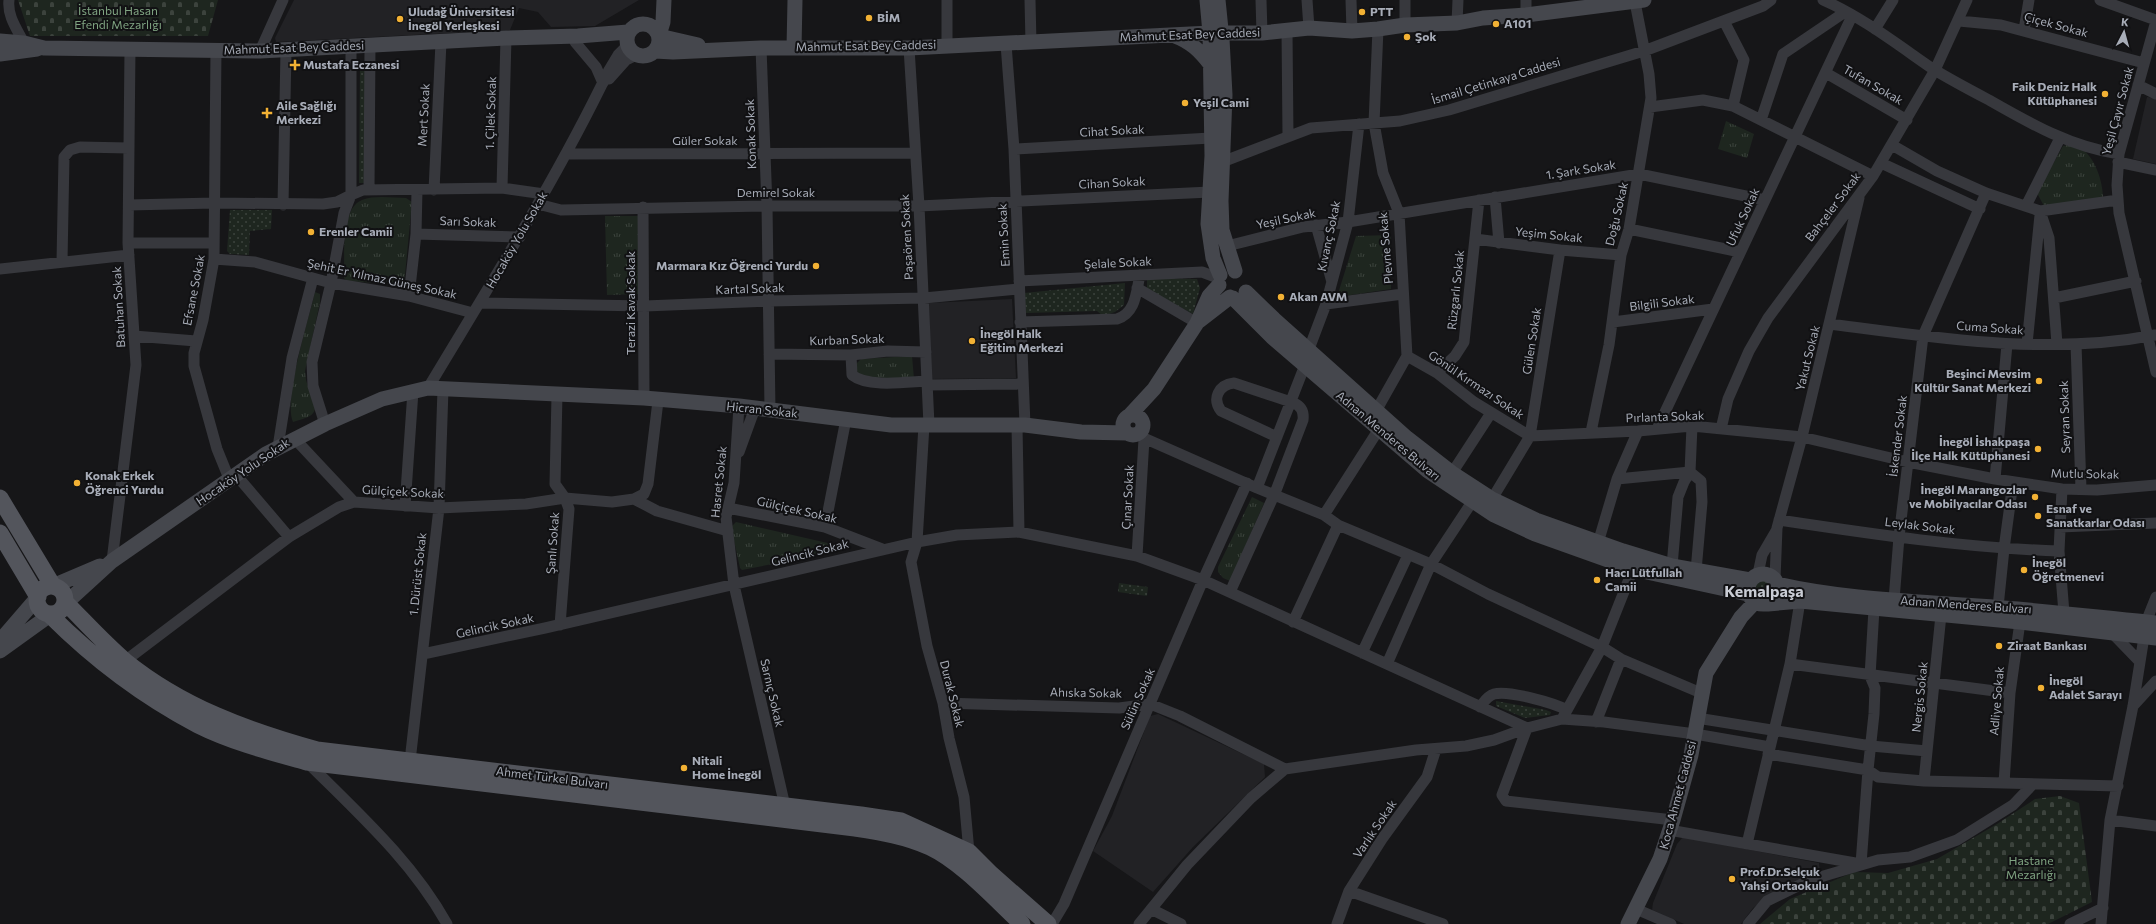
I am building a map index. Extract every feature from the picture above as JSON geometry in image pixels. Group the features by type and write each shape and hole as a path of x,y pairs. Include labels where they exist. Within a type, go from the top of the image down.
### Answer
{"main road":[{"path":"543,37 575,42 631,40 650,17 658,0"},
{"path":"658,41 663,22 664,0"},
{"path":"794,48 795,0"},
{"path":"1197,323 1236,296 1243,279 1235,271 1222,230 1222,162 1225,95 1216,33 1207,0"},
{"path":"1218,0 1216,33 1210,64 1211,138 1208,224 1214,258 1224,293 1236,296"},
{"name":"Mahmut Esat Bey Caddesi","path":"631,40 647,56 658,41 704,52 761,48 909,48 947,45 1031,43 1216,33 1287,31 1309,28 1352,30 1378,29 1405,25 1457,23 1526,7 1640,1"},
{"path":"631,40 642,24 652,26 658,41"},
{"path":"543,37 585,36 631,40"},
{"path":"1173,36 1188,40 1201,52 1210,64"},
{"name":"Mahmut Esat Bey Caddesi","path":"44,48 178,48 260,51 543,37"},
{"path":"0,41 24,43 44,48"},
{"path":"0,54 22,53 44,48"},
{"path":"1134,428 1154,390 1197,323 1209,296 1219,279 1225,270 1235,271"},
{"name":"Adnan Menderes Bulvarı","path":"1236,296 1308,349 1376,411 1452,473 1492,499 1536,520 1598,542 1672,566 1696,571 1756,591"},
{"name":"Adnan Menderes Bulvarı","path":"1236,296 1272,337 1428,471 1472,502 1494,515 1535,534 1632,569 1756,591 1800,601 2020,622 2150,637"},
{"name":"Hocaköy Yolu Sokak","path":"112,561 278,447 294,438 382,399 413,391 436,388"},
{"name":"Hicran Sokak","path":"436,388 739,406 891,425 1021,426 1081,432 1106,428 1134,428"},
{"path":"0,498 53,586 58,588 64,594 66,603"},
{"path":"0,533 38,597 40,609 50,615"},
{"path":"0,641 38,597 42,590 112,561"},
{"path":"0,651 50,615 58,613 66,603 112,561"},
{"name":"Adnan Menderes Bulvarı","path":"1756,591 1767,574 1776,582 1808,591 1894,600 2064,612 2151,622"},
{"path":"1756,591 1777,593 1776,582"},
{"name":"Koca Ahmet Caddesi","path":"1628,924 1660,859 1671,825 1691,755 1701,693 1706,673 1756,591"},
{"name":"Ahmet Türkel Bulvarı","path":"66,603 125,661 175,696 240,727 317,750 901,821 969,852 990,874 1048,924"},
{"name":"Ahmet Türkel Bulvarı","path":"50,615 82,647 138,689 199,725 239,741 308,762 855,828 906,837 931,847 957,865 1022,924"},
{"path":"2150,637 2151,622"}],"street":[{"path":"9,0 8,7 12,20 24,43"},
{"path":"260,51 283,0"},
{"path":"947,0 947,45"},
{"path":"1030,0 1031,43"},
{"path":"1261,0 1262,32"},
{"path":"1307,0 1309,28"},
{"path":"1351,0 1352,30"},
{"path":"1405,0 1405,25"},
{"path":"1457,23 1458,0"},
{"name":"İsmail Çetinkaya Caddesi","path":"1222,162 1311,128 1400,121 1449,110 1644,51 1763,6 1771,0"},
{"path":"1875,29 1893,0"},
{"name":"Bahçeler Sokak","path":"1721,429 1728,399 1749,351 1768,318 1874,176 1935,70 1959,21 1967,0"},
{"path":"2024,30 2029,0"},
{"path":"2100,0 2156,21"},
{"name":"Doğu Sokak","path":"1591,432 1613,322 1621,255 1629,230 1650,108 1650,74 1644,51 1640,1"},
{"path":"1825,1 1875,29 1935,70 2060,138 2156,170"},
{"path":"1761,120 1783,54 1848,14"},
{"name":"Ufuk Sokak","path":"1657,429 1766,200 1794,136 1826,73 1848,14"},
{"path":"1724,21 1744,60 1732,106"},
{"name":"Çiçek Sokak","path":"1959,21 2001,25 2024,30 2144,63"},
{"name":"Yeşil Çayır Sokak","path":"2156,21 2119,158 2118,200 2119,213 2136,282 2152,336 2156,372"},
{"name":"Plevne Sokak","path":"1378,29 1374,123 1383,173 1399,213 1407,356"},
{"path":"1287,31 1288,137"},
{"name":"1. Çilek Sokak","path":"502,188 506,38"},
{"name":"Hocaköy Yolu Sokak","path":"436,388 473,313 481,303 520,237 618,56 631,40"},
{"name":"Mert Sokak","path":"434,190 441,42"},
{"path":"575,42 596,67 602,86"},
{"name":"Emin Sokak","path":"1006,44 1014,149 1022,384 1019,532"},
{"path":"369,190 370,46"},
{"path":"325,424 313,386 312,362 331,283 344,214 351,195 351,47"},
{"name":"Konak Sokak","path":"761,48 768,206 769,301 769,354 763,409"},
{"name":"Paşaören Sokak","path":"909,48 924,298 927,383 926,425 917,542"},
{"name":"Batuhan Sokak","path":"112,561 136,365 129,249 130,49"},
{"name":"Efsane Sokak","path":"216,50 214,259 203,320 194,353 196,375 217,449 233,478 290,537"},
{"path":"284,205 286,50"},
{"name":"Tufan Sokak","path":"1826,73 1906,120"},
{"path":"2138,85 2156,94"},
{"path":"1650,108 1702,100 1732,106 1874,176"},
{"name":"Kıvanç Sokak","path":"1308,349 1326,304 1348,222 1359,124"},
{"name":"Cihat Sokak","path":"1014,149 1211,138"},
{"path":"2026,206 2060,138"},
{"path":"1892,145 1937,171 1986,193 2040,211 2118,200"},
{"path":"62,262 64,157 70,150 80,147 129,148"},
{"name":"Güler Sokak","path":"566,154 915,153"},
{"path":"1881,163 1980,209"},
{"name":"1. Şark Sokak","path":"1399,213 1639,174 1766,200"},
{"name":"Demirel Sokak","path":"129,205 214,203 284,205 323,204 337,202 362,190 502,188 541,199 561,210 768,206 919,206 1015,201"},
{"path":"409,296 416,234 417,190"},
{"name":"Cihan Sokak","path":"1015,201 1210,192"},
{"name":"İskender Sokak","path":"1894,600 1899,538 1923,336 1986,193"},
{"name":"Yakut Sokak","path":"1778,524 1802,437 1860,194"},
{"path":"1495,197 1499,243"},
{"name":"Rüzgarlı Sokak","path":"1437,373 1456,356 1464,342 1479,200"},
{"name":"Terazi Kavak Sokak","path":"643,208 645,306 651,400"},
{"path":"2040,211 2049,238 2057,344"},
{"path":"2027,344 2040,211"},
{"name":"Yeşil Sokak","path":"1227,246 1303,226 1348,222 1399,213"},
{"path":"1316,225 1332,283"},
{"path":"1629,230 1740,252"},
{"name":"Sarı Sokak","path":"416,234 520,237"},
{"name":"Yeşim Sokak","path":"1475,239 1560,250 1621,255"},
{"path":"0,269 62,262 129,249 214,243"},
{"name":"Gülen Sokak","path":"1530,436 1560,250"},
{"name":"Şehit Er Yılmaz Güneş Sokak","path":"214,259 255,262 331,283 409,296 473,313"},
{"name":"Şelale Sokak","path":"1019,285 1140,275 1202,272 1219,279"},
{"path":"1020,322 1117,319 1126,316 1132,307 1140,275"},
{"path":"278,447 292,358 313,278"},
{"path":"2054,298 2136,282"},
{"name":"Kartal Sokak","path":"481,303 645,306 769,301 924,298 1019,285"},
{"path":"1137,288 1197,323"},
{"path":"1326,304 1403,294"},
{"name":"Bilgili Sokak","path":"1613,322 1713,309"},
{"name":"Cuma Sokak","path":"1830,324 1923,336 2007,344 2076,344 2152,336"},
{"path":"134,336 196,342"},
{"path":"1995,479 2007,344"},
{"name":"Seyran Sokak","path":"2076,344 2081,489"},
{"name":"Kurban Sokak","path":"769,354 851,355 888,351 926,352"},
{"path":"851,355 852,375 857,379 867,382 1022,384"},
{"path":"1376,411 1407,356"},
{"name":"Gönül Kırmazı Sokak","path":"1407,356 1437,373 1491,413 1530,436"},
{"name":"Sülün Sokak","path":"1052,924 1064,904 1203,580 1277,437 1305,365"},
{"path":"1230,592 1275,493 1304,416 1300,407 1291,402 1234,383 1226,385 1218,394 1217,403 1221,411 1277,437"},
{"name":"1. Dürüst Sokak","path":"410,761 438,508 436,388"},
{"path":"405,506 413,391"},
{"name":"Şanlı Sokak","path":"557,395 555,484 565,498 569,509 560,625"},
{"path":"634,499 644,494 648,484 651,400"},
{"name":"Hasret Sokak","path":"734,585 726,517 734,483 739,406"},
{"path":"735,464 763,409"},
{"path":"1452,473 1491,413"},
{"path":"825,527 846,419"},
{"path":"1672,566 1678,497 1690,472 1692,426"},
{"name":"Pırlanta Sokak","path":"1530,436 1638,431 1692,426 1802,437"},
{"path":"1134,428 1252,486 1275,493 1324,514 1338,525 1432,564 1488,594 1602,647 1621,659 1701,693"},
{"name":"Çınar Sokak","path":"1134,428 1138,556"},
{"path":"1324,514 1379,429"},
{"path":"1598,542 1617,479 1638,431"},
{"path":"1492,499 1530,436"},
{"name":"Mutlu Sokak","path":"1802,437 1908,462 1995,479 2062,489 2097,490 2156,485"},
{"path":"294,438 354,502"},
{"path":"1617,479 1690,472 1701,481 1702,492 1696,571"},
{"path":"1998,608 2013,482"},
{"path":"2062,489 2059,551 2064,612"},
{"name":"Gülçiçek Sokak","path":"125,661 290,537 339,507 354,502 438,508 526,504 565,498 612,502 634,499"},
{"path":"634,499 657,511 728,531"},
{"path":"1387,664 1432,564 1472,502"},
{"name":"Gülçiçek Sokak","path":"728,508 825,527 882,549"},
{"path":"2060,527 2156,523"},
{"path":"1776,582 1778,524"},
{"path":"1756,591 1762,555 1778,524"},
{"name":"Leylak Sokak","path":"1778,524 2004,549 2059,551"},
{"path":"1293,622 1338,525"},
{"name":"Gelincik Sokak","path":"423,654 560,625 882,549 957,535 1019,532 1138,556 1203,580 1527,728"},
{"name":"Durak Sokak","path":"917,542 911,562 927,646 943,703 949,738 964,797 969,852"},
{"path":"1362,653 1408,555"},
{"path":"1139,924 1187,864 1251,798 1285,769 1416,750 1436,750 1494,740 1565,714 1602,647 1632,569"},
{"name":"Sarnıç Sokak","path":"734,585 785,806"},
{"path":"2151,622 2156,597"},
{"path":"1747,844 1790,664 1800,601"},
{"path":"1861,864 1875,688 1870,676 1874,609"},
{"name":"Nergis Sokak","path":"1924,781 1941,615"},
{"name":"Adliye Sokak","path":"2004,783 2010,693 2020,622"},
{"path":"2112,633 2140,662"},
{"path":"2101,924 2110,820 2134,706 2140,662 2150,637"},
{"path":"1596,722 1621,659"},
{"path":"1790,664 1870,676 2010,693"},
{"path":"2134,706 2156,681"},
{"path":"1480,707 1488,697 1499,693 1556,704 1565,714 1596,722 1695,734 1868,770 1878,777 1924,781 2118,786"},
{"name":"Ahıska Sokak","path":"943,703 1119,708 1150,704 1180,716 1285,769"},
{"path":"1698,718 1871,746 1928,751"},
{"path":"1527,728 1502,795 1506,801 1671,825 1747,844 1861,864"},
{"name":"Varlık Sokak","path":"1338,924 1350,891 1382,839 1427,777 1436,750"},
{"path":"308,762 378,830 433,899 447,924"},
{"path":"1748,924 1767,901 1786,890 1861,864 1878,860 1910,857 1957,840 2013,805 2032,784"},
{"path":"2110,820 2156,826"},
{"path":"1350,891 1443,924"},
{"path":"2070,924 2103,908"},
{"path":"1151,909 1180,924"},
{"path":"1636,909 1671,924"}],"shaded area":[{"name":"Uludağ Üniversitesi İnegöl Yerleşkesi","path":"294,0 639,0 595,26 551,27 538,12 519,8 510,30 276,42 275,38"},
{"path":"2147,97 2156,98 2156,164 2133,159"},
{"name":"İnegöl Halk Eğitim Merkezi","path":"1012,299 1016,378 930,379 929,303"},
{"path":"1158,714 1264,764 1265,777 1193,847 1153,892 1093,851 1112,816 1150,716"},
{"name":"Prof.Dr.Selçuk Yahşi Ortaokulu","path":"1683,837 1819,863 1820,872 1783,887 1766,898 1753,908 1741,924 1684,924 1652,910 1653,903 1677,844"}],"green space":[{"name":"İstanbul Hasan Efendi Mezarlığı","path":"18,0 218,0 208,36 30,36"},
{"path":"360,65 366,65 365,183 359,183"},
{"path":"1726,121 1754,134 1747,158 1718,149"},
{"path":"2068,145 2080,148 2094,163 2100,177 2103,198 2044,206 2037,193 2063,146"},
{"path":"367,198 406,198 412,202 404,285 347,281 344,278 345,234 350,213 355,205"},
{"path":"230,210 272,210 271,229 250,231 249,255 230,254 227,251"},
{"path":"605,216 638,216 640,294 607,295"},
{"path":"1391,235 1391,289 1337,297 1356,236"},
{"path":"1147,278 1197,279 1200,288 1193,314 1147,289"},
{"path":"1125,283 1124,305 1115,312 1103,316 1097,311 1026,313 1024,293"},
{"path":"315,292 320,294 320,302 305,371 306,380 315,409 309,416 293,422 291,396 294,378"},
{"path":"912,356 914,379 862,378 857,372 857,363 861,359"},
{"path":"1252,497 1264,503 1230,581 1223,578 1218,572 1218,567"},
{"path":"736,522 845,547 843,550 742,570 740,568 731,527"},
{"path":"1763,580 1770,583 1773,590 1770,597 1763,600 1756,597 1753,590 1756,583"},
{"path":"1119,583 1148,587 1147,596 1118,592"},
{"path":"1496,701 1551,712 1550,715 1525,718 1496,706"},
{"name":"Hastane Mezarlığı","path":"2060,796 2079,803 2092,902 2048,924 1760,924 1790,899 1854,872 1888,873 1937,859 1997,824 2035,799"}],"place":[{"name":"PTT","path":"1362,12"},
{"name":"BİM","path":"869,18"},
{"name":"Uludağ Üniversitesi İnegöl Yerleşkesi","path":"400,19"},
{"name":"A101","path":"1496,24"},
{"name":"Şok","path":"1407,37"},
{"name":"Mustafa Eczanesi","path":"295,65"},
{"name":"Faik Deniz Halk Kütüphanesi","path":"2105,94"},
{"name":"Yeşil Cami","path":"1185,103"},
{"name":"Aile Sağlığı Merkezi","path":"267,113"},
{"name":"Erenler Camii","path":"311,232"},
{"name":"Marmara Kız Öğrenci Yurdu","path":"816,266"},
{"name":"Akan AVM","path":"1281,297"},
{"name":"İnegöl Halk Eğitim Merkezi","path":"972,341"},
{"name":"Beşinci Mevsim Kültür Sanat Merkezi","path":"2039,381"},
{"name":"İnegöl İshakpaşa İlçe Halk Kütüphanesi","path":"2038,449"},
{"name":"Konak Erkek Öğrenci Yurdu","path":"77,483"},
{"name":"İnegöl Marangozlar ve Mobilyacılar Odası","path":"2035,497"},
{"name":"Esnaf ve Sanatkarlar Odası","path":"2038,516"},
{"name":"İnegöl Öğretmenevi","path":"2024,570"},
{"name":"Hacı Lütfullah Camii","path":"1597,580"},
{"name":"Ziraat Bankası","path":"1999,646"},
{"name":"İnegöl Adalet Sarayı","path":"2041,688"},
{"name":"Nitali Home İnegöl","path":"684,768"},
{"name":"Prof.Dr.Selçuk Yahşi Ortaokulu","path":"1732,879"}],"district":[{"name":"Kemalpaşa","path":"1764,591"}]}
